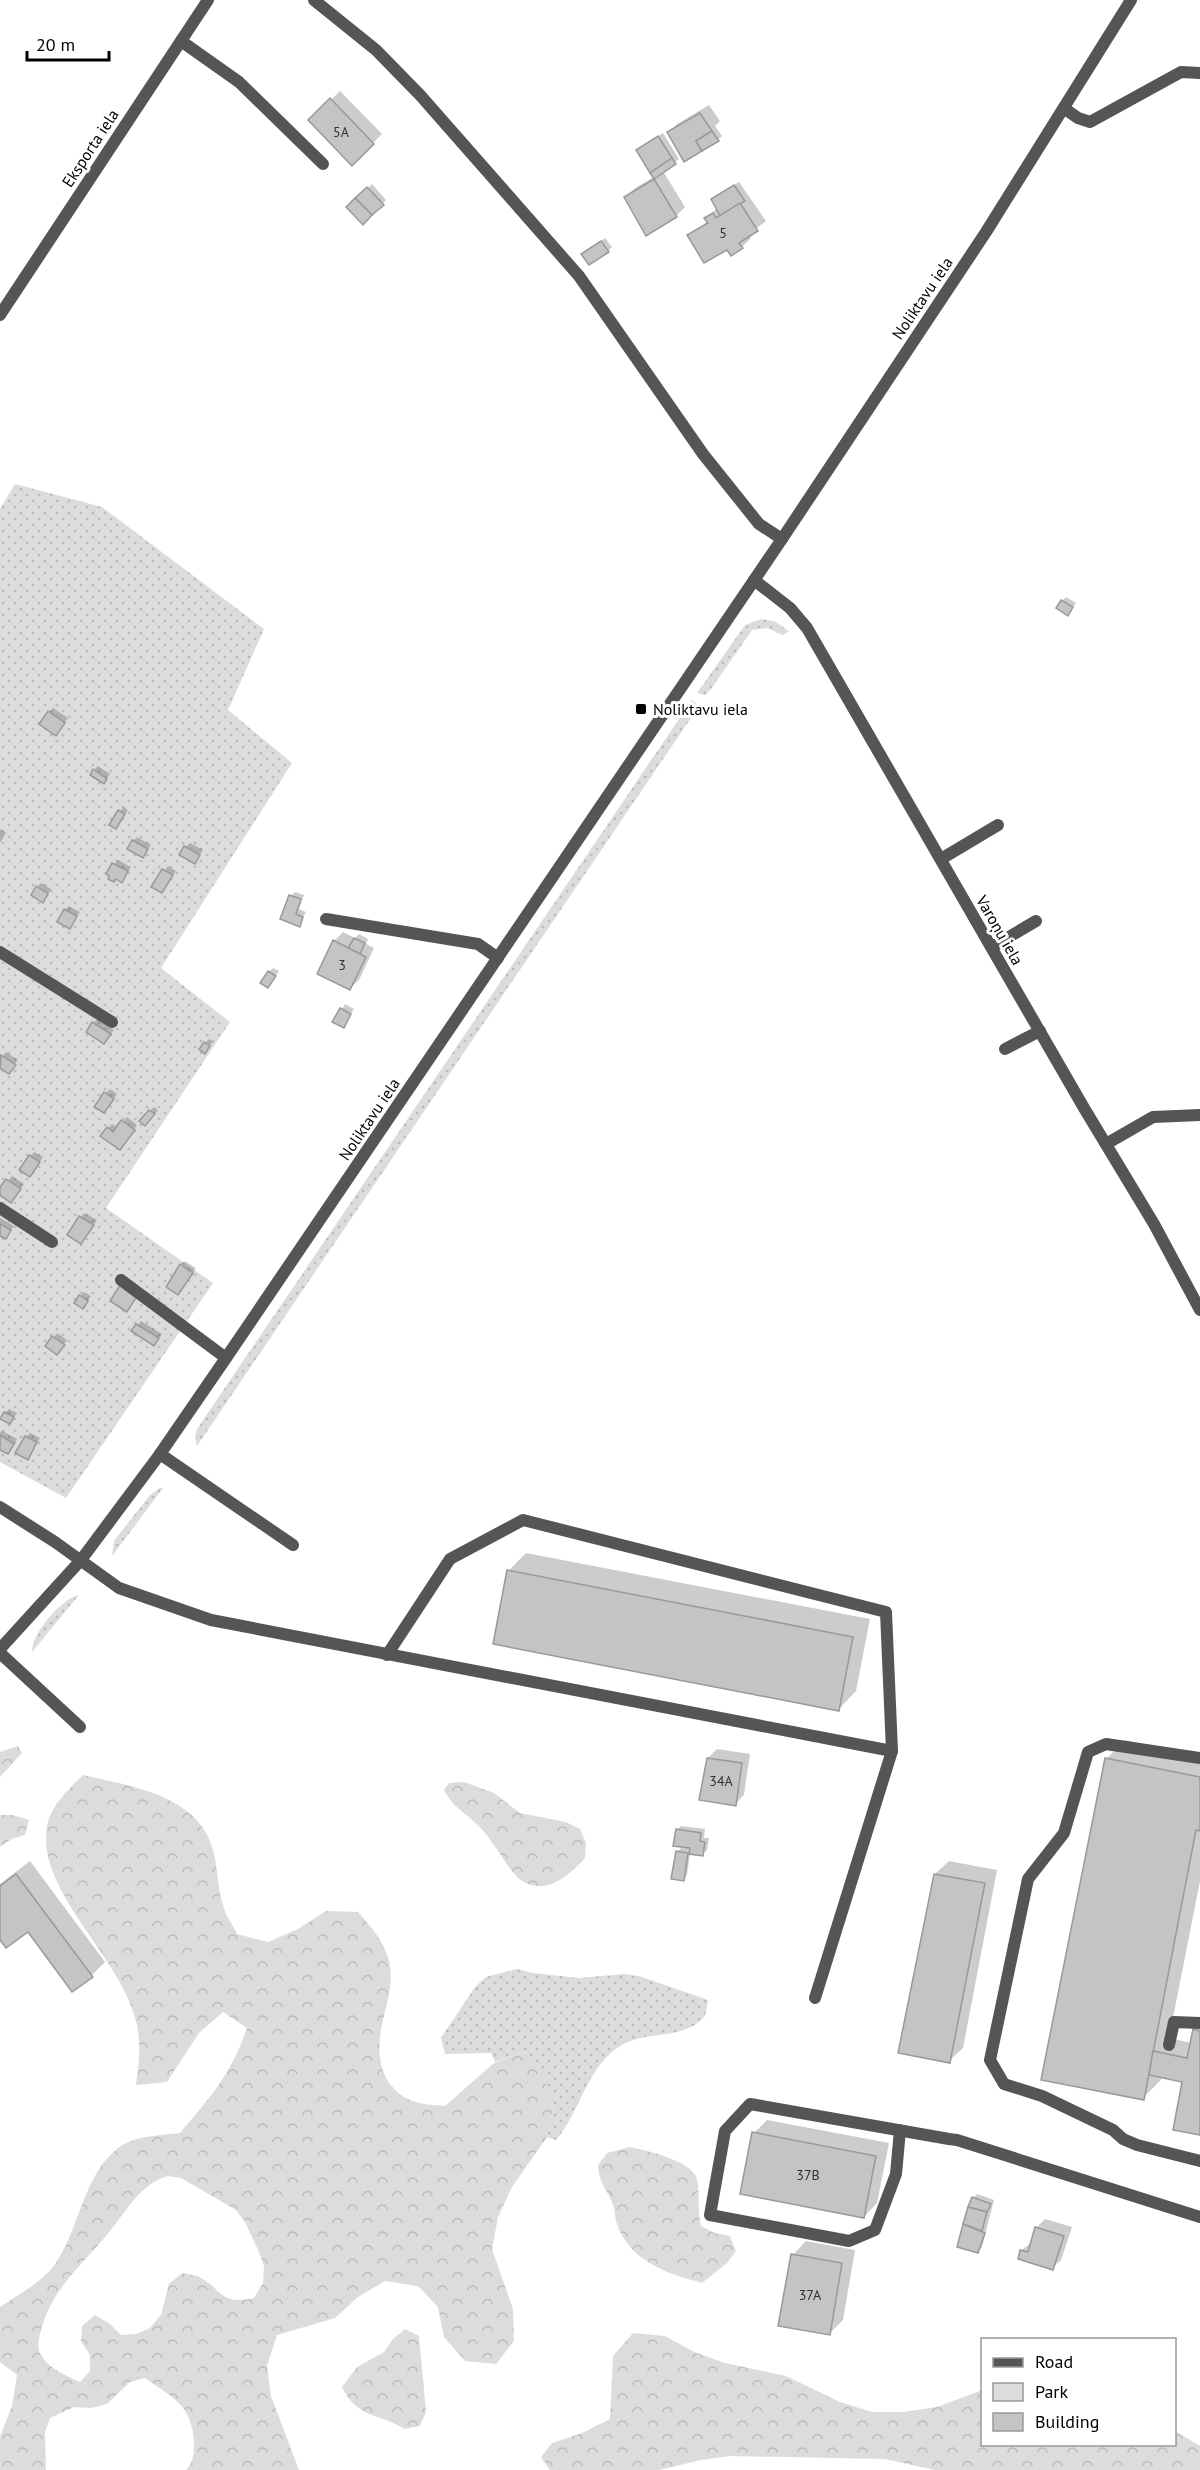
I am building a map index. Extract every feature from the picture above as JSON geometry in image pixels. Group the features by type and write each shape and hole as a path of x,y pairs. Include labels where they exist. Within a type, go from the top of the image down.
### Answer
{"street":[{"name":"Eksporta iela","path":"0,315 208,0"},
{"path":"314,0 376,50 420,95 579,276 703,454 759,524 782,539"},
{"name":"Noliktavu iela","path":"0,1651 81,1560 160,1454 226,1358 782,539 1065,109 1131,0"},
{"path":"181,41 239,82 323,164"},
{"path":"1065,109 1078,118 1090,122 1181,72 1200,73"},
{"name":"Varoņu iela","path":"754,580 790,608 807,628 1154,1224 1200,1310"},
{"path":"941,859 998,825"},
{"path":"326,920 478,944 498,958"},
{"path":"992,947 1036,921"},
{"path":"0,952 112,1022"},
{"path":"1005,1049 1040,1030"},
{"path":"1106,1144 1153,1117 1200,1115"},
{"path":"0,1208 52,1242"},
{"path":"121,1280 226,1358"},
{"path":"160,1454 292,1545"},
{"path":"0,1507 119,1588 211,1620 892,1751"},
{"path":"387,1655 450,1559 523,1520 886,1612 892,1751 815,1998"},
{"path":"0,1651 80,1727"},
{"path":"1200,1758 1106,1744 1088,1752 1064,1833 1028,1879 990,2060 1004,2084 1041,2096 1113,2130 1123,2139 1137,2145 1200,2162"},
{"path":"1169,2045 1174,2022 1200,2023"},
{"path":"900,2130 896,2174 875,2229 849,2241 710,2216 725,2131 750,2104 900,2130 957,2140 1200,2217"}],"green space":[{"path":"15,484 102,507 264,629 228,710 292,763 161,968 230,1022 106,1208 213,1283 66,1498 0,1462 0,509"},
{"path":"761,619 774,621 789,631 783,635 767,628 752,630 711,689 705,695 697,693 745,625"},
{"path":"692,700 698,705 697,709 197,1446 195,1437 197,1429"},
{"path":"163,1488 112,1556 114,1541 150,1495"},
{"path":"79,1595 32,1652 37,1636 49,1618 64,1603"},
{"path":"18,1746 22,1753 0,1777 0,1752"},
{"path":"83,1775 160,1796 178,1805 193,1817 205,1831 213,1850 224,1909 237,1934 268,1942 298,1929 326,1911 358,1912 378,1936 390,1966 391,1982 380,2037 380,2060 387,2080 402,2096 420,2103 445,2106 494,2063 526,2051 544,2076 553,2108 547,2137 512,2187 498,2217 492,2249 513,2309 514,2341 496,2364 465,2361 444,2337 438,2307 418,2286 385,2281 358,2297 335,2318 277,2335 267,2366 271,2396 299,2470 186,2470 193,2457 194,2448 194,2439 187,2414 175,2400 145,2378 130,2382 107,2404 91,2408 74,2407 50,2418 45,2432 46,2470 0,2470 0,2437 12,2406 17,2375 0,2362 0,2307 31,2287 52,2268 65,2247 97,2172 118,2148 131,2141 180,2133 211,2096 227,2072 247,2028 223,2012 199,2033 167,2082 136,2085 139,2040 129,2000 116,1975 67,1901 55,1876 47,1851 47,1827 52,1812 61,1798","holes":["168,2176 181,2178 236,2210 245,2222 259,2252 264,2266 263,2283 254,2298 234,2300 227,2298 197,2276 182,2273 169,2284 161,2315 150,2328 136,2334 121,2335 109,2323 95,2315 82,2326 81,2341 90,2355 90,2371 80,2382 65,2375 45,2361 39,2351 41,2330 52,2302 141,2193 158,2180"]},
{"path":"464,1782 494,1793 520,1813 566,1822 580,1829 586,1843 585,1858 565,1877 549,1885 531,1885 522,1881 480,1827 448,1797 444,1790 449,1783"},
{"path":"0,1815 13,1815 29,1820 25,1835 11,1839 0,1847"},
{"path":"517,1969 579,1978 624,1974 639,1976 708,2000 705,2016 695,2025 682,2031 645,2037 626,2043 606,2057 590,2079 571,2117 556,2140 547,2137 553,2108 526,2051 495,2062 491,2053 445,2054 441,2038 475,1987 486,1977"},
{"path":"630,2147 668,2157 693,2172 698,2184 701,2226 715,2233 730,2236 736,2251 727,2263 702,2283 662,2270 650,2263 629,2246 622,2235 612,2202 600,2178 598,2165 607,2153"},
{"path":"405,2329 419,2336 426,2412 420,2426 404,2429 361,2410 354,2405 342,2387 357,2367 384,2352 393,2339"},
{"path":"633,2333 665,2336 694,2352 725,2363 786,2376 840,2402 872,2412 904,2412 937,2407 981,2390 981,2446 1176,2446 1176,2432 1200,2446 1200,2470 935,2470 885,2459 730,2456 659,2470 550,2470 541,2457 552,2443 582,2433 610,2419 613,2356"}],"building":[{"path":"330,98 374,144 352,166 308,120"},
{"path":"700,113 712,131 696,141 702,151 684,162 667,132"},
{"path":"712,131 719,141 702,151 696,141"},
{"path":"658,136 672,158 650,173 636,150"},
{"path":"672,158 676,164 654,179 650,173"},
{"path":"654,179 677,217 646,236 624,197"},
{"path":"734,185 745,201 720,216 711,199"},
{"path":"367,187 384,205 372,215 355,198"},
{"path":"355,198 372,215 363,225 346,207"},
{"path":"740,203 758,231 739,243 743,248 731,256 727,250 704,263 687,235 708,223 704,218 713,213 716,218"},
{"path":"601,241 609,252 589,265 581,254"},
{"path":"1061,600 1073,607 1068,616 1056,608"},
{"path":"48,711 65,723 56,736 39,724"},
{"path":"93,769 107,779 104,784 90,775"},
{"path":"118,810 125,814 116,829 109,825"},
{"path":"132,840 148,849 143,858 127,849"},
{"path":"184,846 200,855 195,864 179,855"},
{"path":"112,863 128,871 122,883 116,879 114,882 108,879 109,876 106,874"},
{"path":"162,869 173,875 162,893 151,887"},
{"path":"36,886 48,894 43,903 31,895"},
{"path":"289,895 301,899 296,914 303,917 300,927 280,919"},
{"path":"64,909 77,916 70,929 57,922"},
{"path":"354,938 365,943 360,954 348,948"},
{"path":"333,940 366,957 350,990 317,974"},
{"path":"268,971 276,976 268,988 260,983"},
{"path":"340,1008 351,1014 344,1028 332,1022"},
{"path":"92,1022 111,1034 104,1044 86,1032"},
{"path":"204,1042 210,1046 205,1054 199,1049"},
{"path":"1,1055 16,1065 9,1074 0,1068"},
{"path":"104,1092 114,1099 104,1113 94,1107"},
{"path":"149,1110 155,1114 145,1126 139,1121"},
{"path":"121,1120 135,1130 120,1150 100,1136 107,1127 113,1132"},
{"path":"29,1155 40,1162 30,1177 19,1170"},
{"path":"6,1179 21,1189 11,1203 0,1195 0,1187"},
{"path":"79,1216 94,1225 81,1244 67,1235"},
{"path":"0,1224 11,1230 6,1239 0,1236"},
{"path":"180,1264 193,1273 178,1295 166,1287"},
{"path":"120,1285 137,1296 127,1312 110,1301"},
{"path":"79,1295 88,1301 83,1309 74,1303"},
{"path":"136,1324 159,1338 154,1346 131,1331"},
{"path":"52,1336 65,1345 57,1355 45,1346"},
{"path":"4,1412 14,1417 10,1424 0,1419"},
{"path":"0,1435 14,1444 8,1454 0,1450"},
{"path":"25,1436 37,1442 28,1460 15,1453"},
{"path":"507,1570 853,1637 839,1711 493,1644"},
{"path":"707,1758 742,1763 736,1806 699,1800"},
{"path":"1105,1758 1200,1777 1200,1831 1196,1830 1144,2100 1041,2080"},
{"path":"676,1829 701,1833 700,1841 705,1842 703,1856 689,1854 690,1848 673,1846"},
{"path":"676,1851 688,1853 684,1881 671,1879"},
{"path":"16,1874 93,1977 72,1992 28,1932 6,1948 0,1940 0,1886"},
{"path":"934,1874 985,1883 950,2063 898,2053"},
{"path":"1193,2029 1200,2031 1200,2135 1173,2130 1182,2082 1149,2075 1153,2051 1187,2058"},
{"path":"752,2132 876,2156 864,2218 740,2194"},
{"path":"972,2197 991,2204 987,2212 968,2207"},
{"path":"968,2207 987,2212 982,2231 963,2224"},
{"path":"963,2224 985,2233 978,2253 957,2247"},
{"path":"1035,2227 1064,2236 1053,2270 1018,2259 1020,2250 1028,2252"},
{"path":"791,2254 842,2263 830,2335 778,2326"}],"place":[{"name":"Noliktavu iela","path":"641,709"}]}
